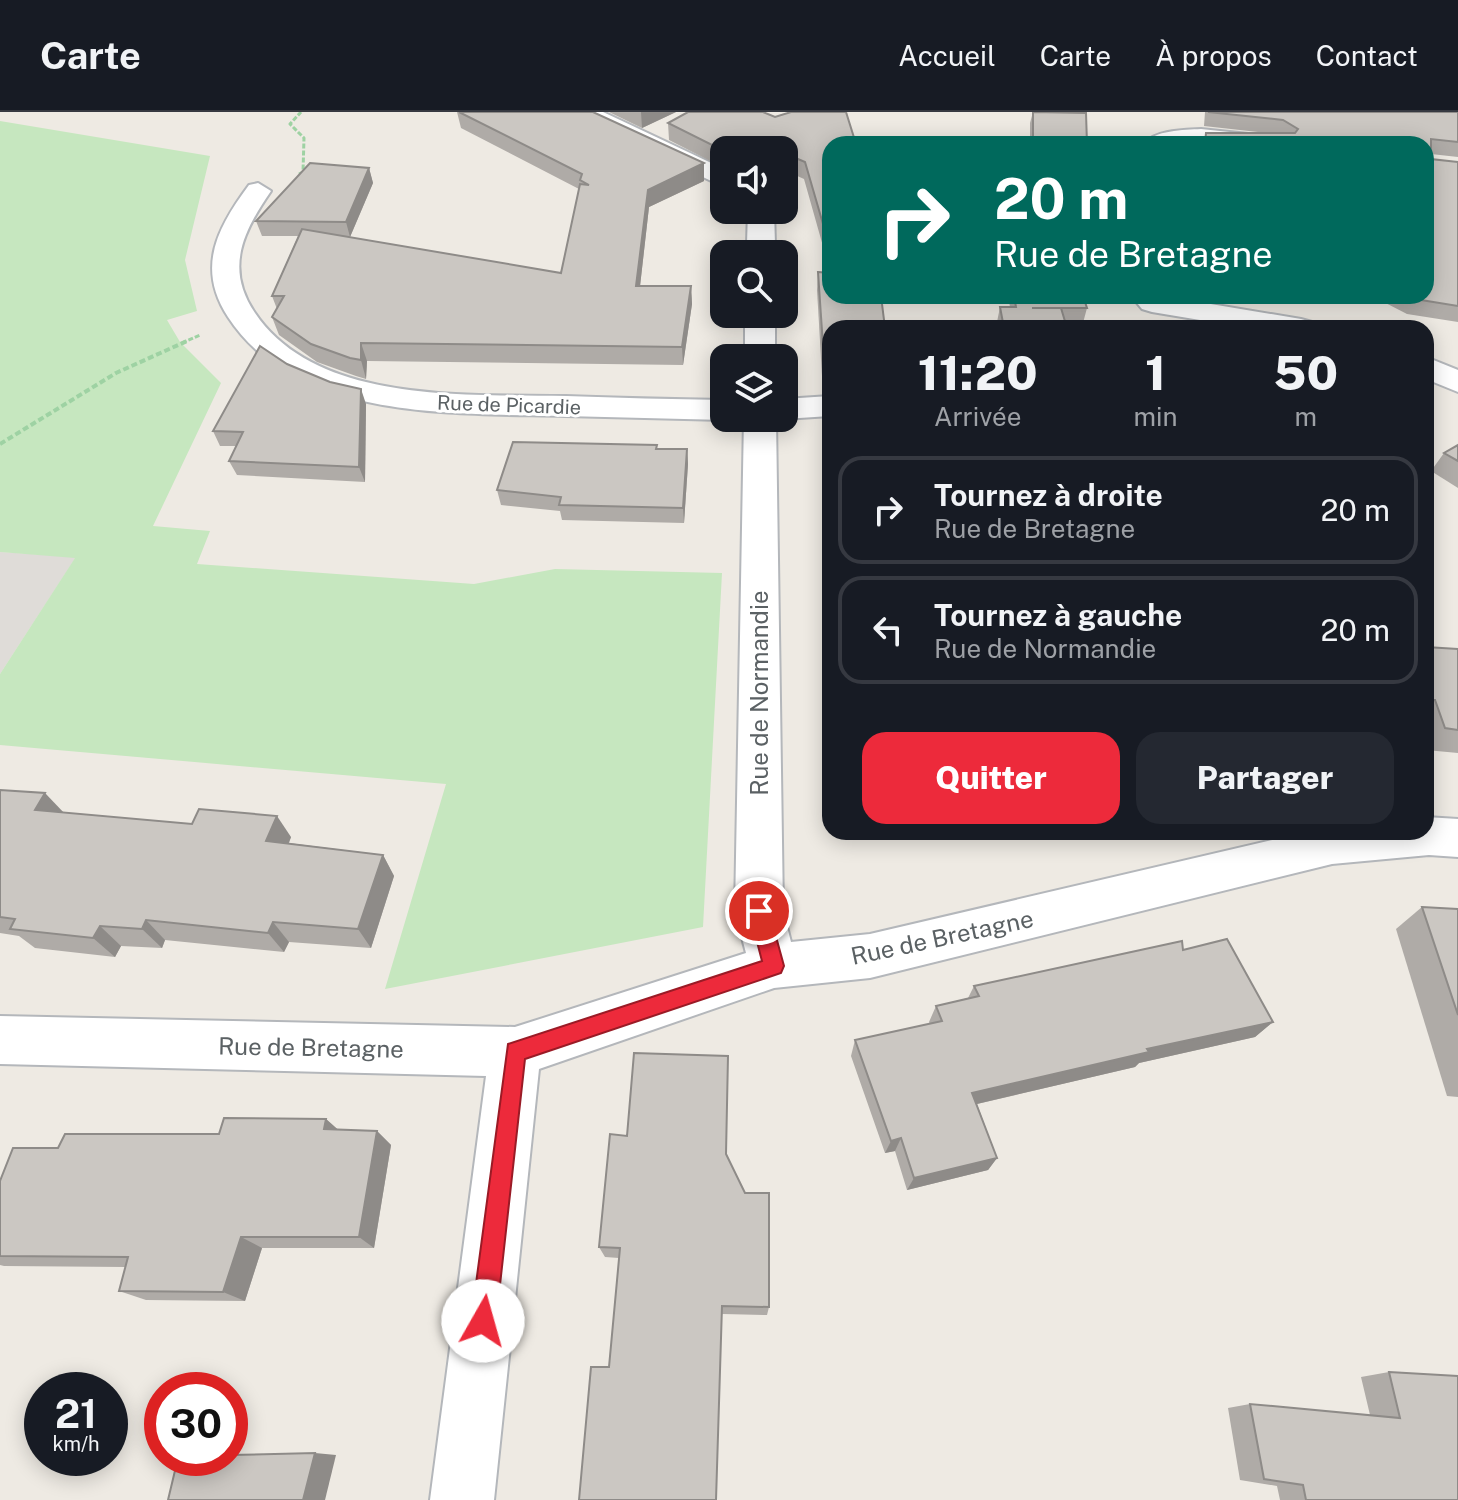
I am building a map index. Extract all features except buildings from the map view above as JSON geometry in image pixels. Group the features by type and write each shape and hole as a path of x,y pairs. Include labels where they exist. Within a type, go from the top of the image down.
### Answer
{"street":[{"path":"584,112 710,172"},
{"path":"644,139 673,125"},
{"path":"1178,136 1211,136"},
{"name":"Rue de Picardie","path":"258,191 232,224 222,253 226,285 241,317 276,353 331,378 431,403 710,410"},
{"path":"1151,309 1238,320"},
{"path":"1434,370 1458,383"},
{"path":"798,408 822,407"},
{"name":"Rue de Normandie","path":"760,432 759,911 774,966"},
{"name":"Rue de Bretagne","path":"1434,836 1458,838"},
{"name":"Rue de Bretagne","path":"0,1040 515,1052 774,966 870,956 1332,845 1386,840"},
{"path":"462,1500 515,1052"}],"path":[{"path":"258,191 303,172 304,138 290,124 301,112"},
{"path":"0,444 116,373 241,317"}],"shaded area":[{"path":"0,552 76,557 0,674"}],"green space":[{"path":"0,121 210,156 185,260 197,311 167,320 180,342 221,383 153,526 210,531 197,564 474,584 555,569 722,573 703,927 385,989 446,784 0,745 0,674 75,558 0,552"}],"route":[{"path":"483,1321 515,1052 774,966 759,911"}]}
